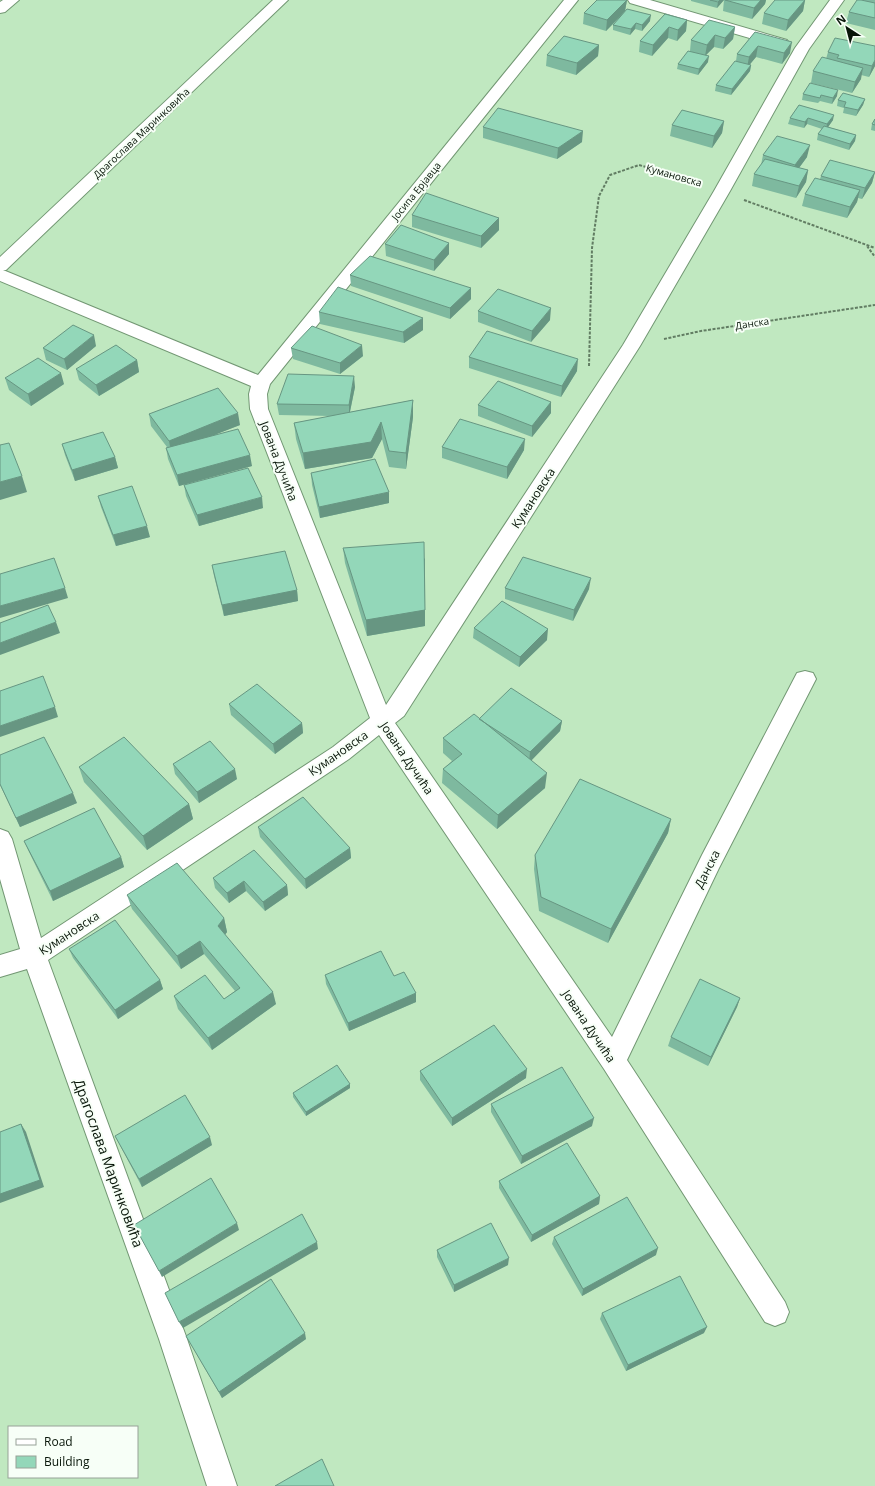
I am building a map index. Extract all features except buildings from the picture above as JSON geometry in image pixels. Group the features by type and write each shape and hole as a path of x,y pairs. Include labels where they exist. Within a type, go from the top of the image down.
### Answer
{"street":[{"path":"0,9 12,0"},
{"name":"Драгослава Маринковића","path":"0,266 281,0"},
{"name":"Јосипа Ерјавца","path":"261,383 571,0"},
{"path":"635,0 802,48"},
{"name":"Кумановска","path":"0,966 34,956 341,753 396,710 631,346 722,191 802,48 837,0"},
{"path":"0,275 261,383"},
{"name":"Јована Дучића","path":"261,383 258,394 259,409 382,722 613,1062 775,1312"},
{"name":"Данска","path":"613,1062 710,862 805,679"},
{"name":"Драгослава Маринковића","path":"0,839 34,956 173,1339 222,1486"}],"path":[{"name":"Кумановска","path":"600,393 588,364 589,311 592,248 599,196 610,175 639,165 697,181 722,191"},
{"path":"722,191 875,248"},
{"path":"867,245 875,257"},
{"name":"Данска","path":"631,346 701,331 875,305"}]}
